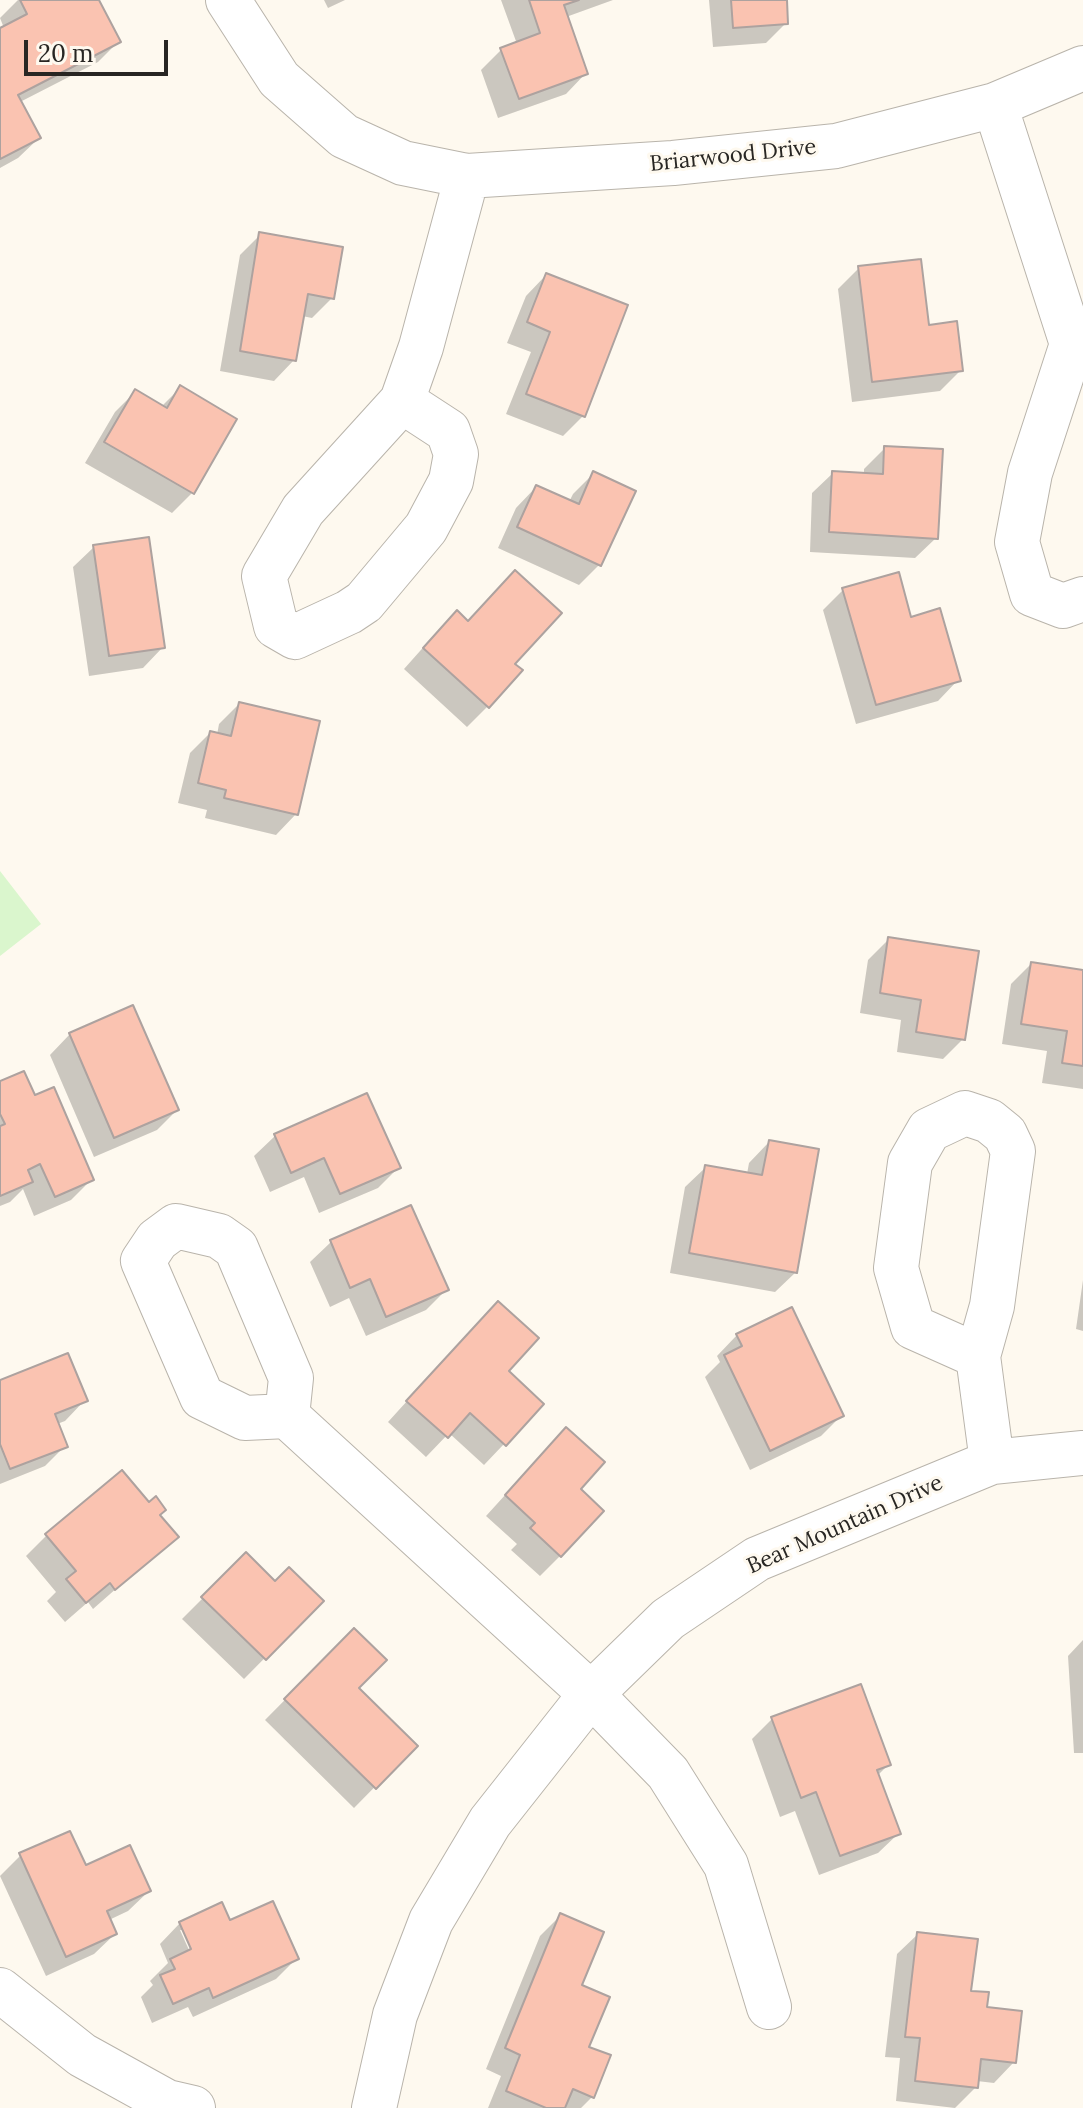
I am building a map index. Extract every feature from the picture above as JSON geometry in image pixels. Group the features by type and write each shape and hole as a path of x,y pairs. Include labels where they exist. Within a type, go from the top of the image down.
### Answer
{"street":[{"name":"Briarwood Drive","path":"228,0 279,79 344,136 403,163 467,176 673,163 836,146 995,105 1083,68"},
{"path":"995,105 1077,347 1030,473 1017,542 1032,594 1063,606 1083,599"},
{"path":"402,401 448,431 456,454 451,481 426,528 364,602 295,637 276,626 264,576 303,510 402,401 421,347 467,176"},
{"path":"978,1356 913,1327 896,1268 910,1163 929,1130 965,1113 989,1121 1005,1134 1013,1151 992,1306 978,1356 992,1462"},
{"path":"287,1416 591,1694 668,1773 726,1865 769,2007"},
{"name":"Bear Mountain Drive","path":"374,2108 395,2015 431,1921 490,1822 591,1694 668,1619 757,1559 992,1462 1083,1453"},
{"path":"0,1990 82,2055 167,2102 193,2108"}],"green space":[{"path":"0,871 41,924 0,956"}],"building":[{"path":"20,0 99,0 121,42 18,95 41,138 0,159 0,28 27,14"},
{"path":"529,0 579,0 564,5 588,74 519,99 500,48 540,33"},
{"path":"731,0 787,0 788,24 733,28"},
{"path":"259,232 343,247 334,299 308,294 296,361 240,351"},
{"path":"921,259 929,325 957,321 963,371 872,382 858,266"},
{"path":"546,273 628,305 585,417 526,394 550,332 527,322"},
{"path":"180,385 237,419 194,494 104,442 135,389 167,408"},
{"path":"884,446 943,449 938,539 829,532 832,471 883,474"},
{"path":"593,471 636,491 601,566 517,527 536,485 579,504"},
{"path":"149,537 165,648 109,656 93,545"},
{"path":"515,570 562,613 515,664 523,670 489,708 423,648 457,610 468,621"},
{"path":"899,572 911,617 940,608 961,681 876,705 842,588"},
{"path":"239,702 320,721 298,815 224,798 226,790 198,783 210,731 231,736"},
{"path":"888,937 979,951 965,1040 916,1032 921,1000 880,993"},
{"path":"1031,962 1083,970 1083,1066 1062,1063 1067,1031 1021,1024"},
{"path":"133,1005 179,1110 114,1138 69,1033"},
{"path":"24,1071 35,1095 54,1087 94,1180 55,1197 40,1164 28,1170 33,1182 0,1196 0,1126 5,1124 0,1114 0,1081"},
{"path":"367,1093 401,1168 340,1194 324,1158 291,1173 274,1134"},
{"path":"769,1140 819,1149 797,1273 689,1253 705,1165 762,1175"},
{"path":"411,1205 449,1290 386,1317 370,1279 350,1288 330,1240"},
{"path":"498,1301 539,1338 509,1371 544,1404 506,1446 470,1413 448,1438 406,1401"},
{"path":"792,1307 844,1416 770,1451 724,1355 742,1346 736,1334"},
{"path":"68,1353 88,1401 55,1414 68,1447 10,1469 0,1444 0,1380"},
{"path":"566,1427 605,1462 581,1489 604,1511 561,1557 530,1528 535,1523 505,1495"},
{"path":"122,1470 149,1502 156,1496 166,1510 160,1515 179,1537 115,1590 110,1583 86,1603 66,1579 76,1571 45,1534"},
{"path":"246,1552 275,1581 289,1567 324,1601 266,1660 201,1597"},
{"path":"354,1628 387,1660 359,1688 418,1746 376,1789 284,1699"},
{"path":"861,1684 891,1765 877,1770 901,1834 840,1856 816,1792 801,1798 771,1717"},
{"path":"70,1831 86,1865 130,1845 151,1891 107,1911 117,1934 66,1957 19,1853"},
{"path":"273,1901 299,1959 213,1998 209,1988 173,2004 160,1975 175,1969 170,1959 191,1949 179,1922 222,1902 230,1920"},
{"path":"560,1913 604,1932 582,1985 610,1997 589,2047 611,2055 594,2098 573,2089 565,2108 546,2108 506,2091 520,2055 505,2048"},
{"path":"917,1932 978,1939 971,1991 989,1992 987,2007 1022,2011 1016,2063 981,2059 978,2088 915,2081 920,2038 905,2037"}]}
